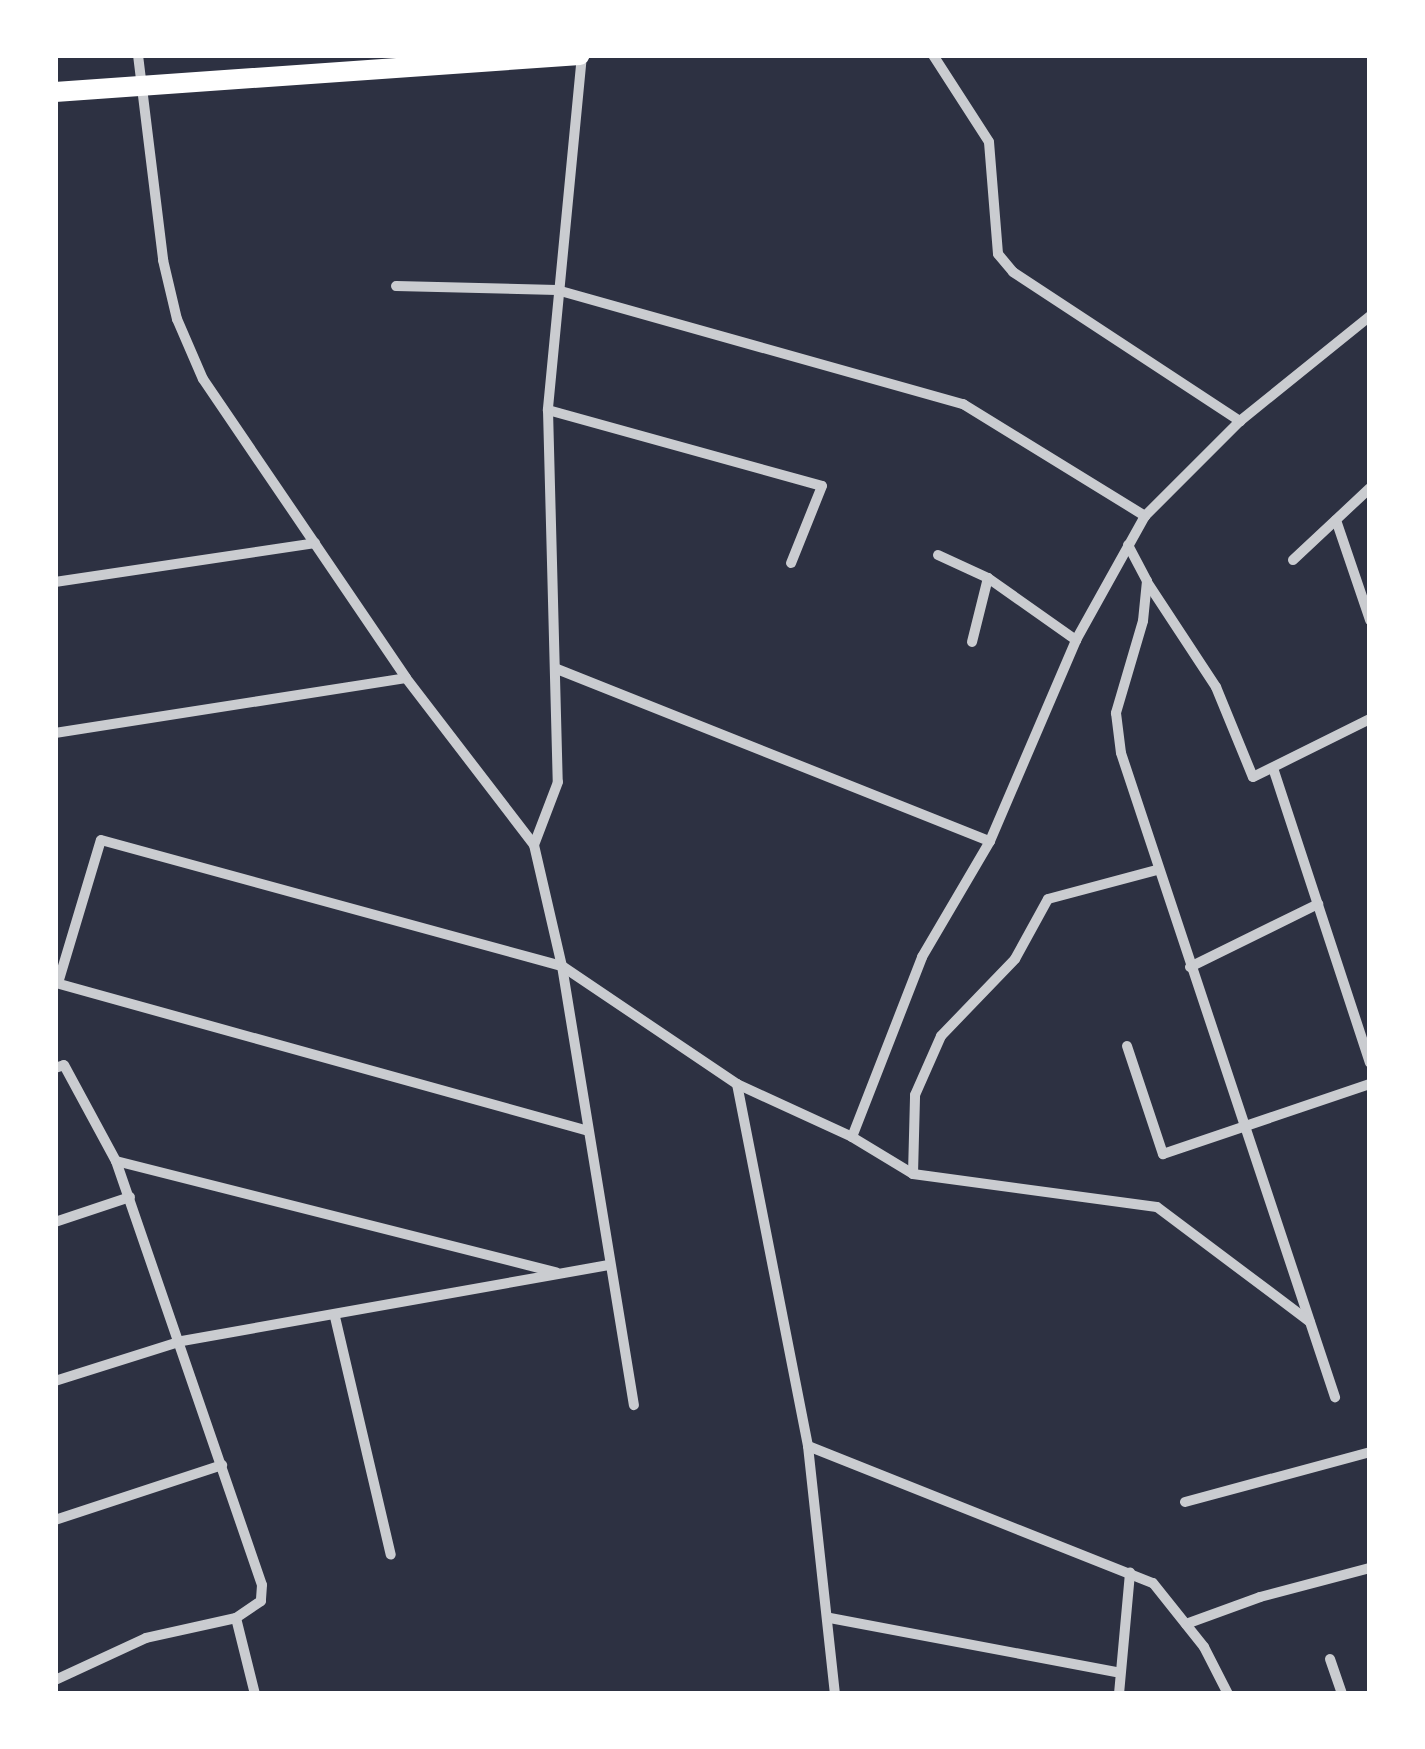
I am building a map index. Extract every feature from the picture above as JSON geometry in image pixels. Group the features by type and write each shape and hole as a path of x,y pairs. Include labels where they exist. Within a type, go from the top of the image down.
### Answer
{"main road":[{"path":"55,92 139,91 581,55"}],"street":[{"path":"138,55 139,91 177,319 203,379 406,678 534,845 562,966 607,1266 634,1405"},
{"path":"534,845 558,782 548,410 581,55"},
{"path":"933,55 989,142 992,227 998,254 1013,272 1240,420"},
{"path":"396,286 557,290 963,404 1146,516"},
{"path":"852,1136 922,957 990,841 1076,640 1146,516 1240,420 1370,316"},
{"path":"548,410 822,486 792,563"},
{"path":"1293,560 1370,488"},
{"path":"1336,520 1370,620"},
{"path":"55,582 315,543"},
{"path":"1128,545 1216,687 1246,769 1253,777 1274,771 1370,719"},
{"path":"938,555 988,578 1076,640"},
{"path":"972,642 988,578"},
{"path":"1147,581 1143,621 1116,713 1121,753 1334,1397"},
{"path":"557,670 990,841"},
{"path":"55,733 406,678"},
{"path":"1274,771 1370,1063"},
{"path":"585,1130 57,983 101,840 562,966 737,1084 852,1136 913,1174 1157,1207 1310,1322"},
{"path":"913,1174 915,1095 940,1036 1015,959 1048,899 1157,870"},
{"path":"1190,968 1318,904"},
{"path":"1128,1046 1163,1154 1370,1084"},
{"path":"55,1068 64,1065 116,1161 182,1341 262,1585 261,1601 236,1618 146,1638 55,1680"},
{"path":"737,1084 808,1446 830,1618 835,1694"},
{"path":"116,1161 559,1273"},
{"path":"55,1222 130,1197"},
{"path":"55,1381 182,1341 336,1318 607,1266"},
{"path":"336,1318 390,1555"},
{"path":"808,1446 1153,1584 1186,1624 1228,1694"},
{"path":"1185,1502 1370,1452"},
{"path":"55,1520 222,1465"},
{"path":"1186,1624 1260,1596 1370,1568"},
{"path":"1119,1694 1116,1672 1130,1572"},
{"path":"236,1618 255,1694"},
{"path":"830,1618 1116,1672"},
{"path":"1330,1660 1342,1694"}]}
